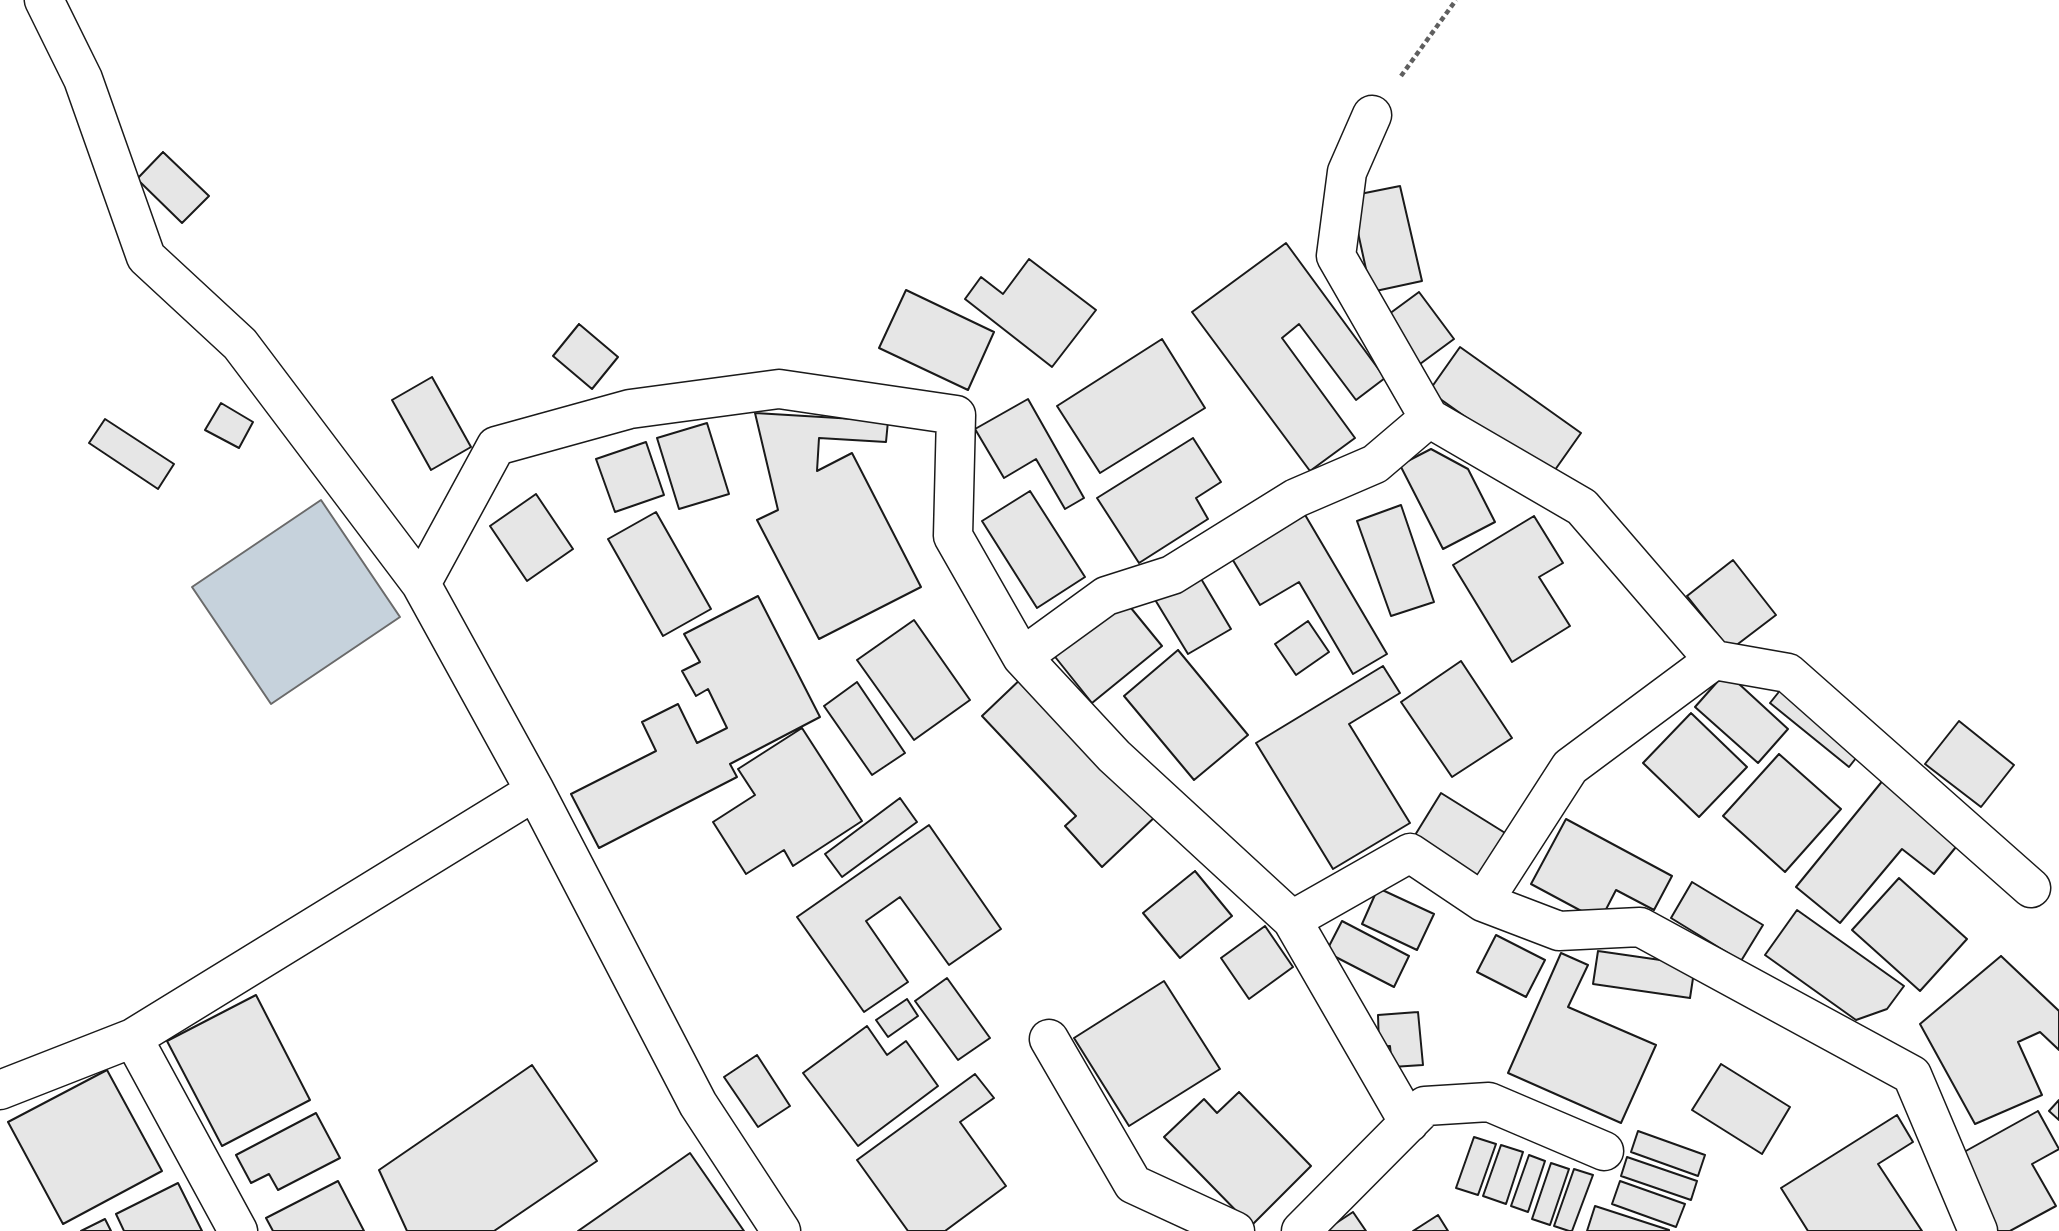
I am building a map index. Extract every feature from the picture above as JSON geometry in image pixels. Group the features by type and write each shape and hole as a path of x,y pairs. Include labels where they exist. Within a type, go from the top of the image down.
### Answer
{"street":[{"path":"44,0 83,79 145,257 240,344 421,584 535,792 698,1104 781,1231"},
{"path":"1372,115 1347,172 1336,256 1429,418 1583,507 1714,660 1788,673 2031,888"},
{"path":"421,584 496,446 629,409 779,389 956,415 953,536 1022,657 1114,756 1292,920 1409,1123"},
{"path":"1022,657 1106,596 1172,575 1296,498 1376,464 1429,418"},
{"path":"1483,902 1570,767 1714,660"},
{"path":"0,1090 132,1038 535,792"},
{"path":"1292,920 1410,853 1483,902 1559,931 1640,927 1912,1075 1979,1231"},
{"path":"132,1038 238,1231"},
{"path":"1049,1039 1133,1184 1234,1231"},
{"path":"1301,1231 1425,1106 1489,1102 1604,1151"}],"path":[{"path":"1372,115 1456,0"}],"shaded area":[{"path":"321,500 400,617 271,704 192,587"}],"building":[{"path":"163,152 209,196 182,223 137,179"},
{"path":"1400,186 1422,281 1371,292 1350,196"},
{"path":"1286,243 1385,378 1356,400 1299,324 1282,338 1355,438 1310,471 1192,312"},
{"path":"1029,259 1096,310 1052,367 965,299 981,277 1003,294"},
{"path":"906,290 994,332 968,390 879,348"},
{"path":"1419,292 1454,339 1420,364 1385,317"},
{"path":"579,324 618,357 592,389 553,356"},
{"path":"1162,339 1205,408 1100,473 1057,406"},
{"path":"1460,347 1581,433 1550,477 1429,391"},
{"path":"432,377 471,447 431,470 392,400"},
{"path":"1028,399 1084,498 1065,509 1036,459 1004,478 975,429"},
{"path":"221,403 253,422 239,448 205,430"},
{"path":"755,413 888,421 886,442 819,438 817,471 852,453 921,587 819,639 757,520 778,510"},
{"path":"105,419 174,464 158,489 89,443"},
{"path":"707,423 729,494 679,509 657,438"},
{"path":"1193,438 1221,482 1196,498 1208,519 1139,563 1097,498"},
{"path":"646,442 664,495 615,512 596,459"},
{"path":"1431,449 1468,469 1495,522 1443,549 1400,465"},
{"path":"1030,491 1085,577 1037,608 982,521"},
{"path":"536,494 573,549 527,581 490,526"},
{"path":"1401,505 1434,602 1391,616 1357,521"},
{"path":"1301,508 1387,654 1353,674 1299,582 1260,605 1228,552"},
{"path":"656,512 711,609 663,636 608,539"},
{"path":"1534,516 1563,563 1539,577 1570,626 1512,662 1453,565"},
{"path":"1733,560 1776,615 1730,650 1687,596"},
{"path":"1197,572 1231,629 1188,654 1154,598"},
{"path":"758,596 820,717 730,764 737,777 599,848 571,794 656,751 642,722 678,704 697,743 727,728 708,689 696,696 682,671 700,662 684,634"},
{"path":"1122,597 1162,646 1092,703 1052,653"},
{"path":"914,620 970,700 914,740 857,660"},
{"path":"1308,621 1329,652 1296,675 1275,644"},
{"path":"1178,650 1248,735 1194,780 1124,696"},
{"path":"1461,661 1512,738 1452,777 1401,702"},
{"path":"1383,666 1400,693 1349,724 1410,823 1333,869 1256,743"},
{"path":"1726,672 1788,729 1758,763 1695,707"},
{"path":"1026,674 1157,815 1102,867 1065,826 1076,816 982,716"},
{"path":"857,682 905,753 872,775 824,706"},
{"path":"1786,683 1864,748 1849,767 1770,703"},
{"path":"1691,713 1747,767 1699,817 1643,763"},
{"path":"1959,721 2014,765 1981,807 1925,764"},
{"path":"802,728 862,821 793,866 784,850 746,874 713,822 755,795 738,769"},
{"path":"1779,754 1841,809 1785,872 1723,816"},
{"path":"1884,779 1960,842 1934,874 1902,849 1840,923 1796,887"},
{"path":"1441,793 1510,836 1480,884 1412,840"},
{"path":"900,798 917,822 842,877 825,854"},
{"path":"1566,819 1672,876 1654,910 1616,890 1600,921 1531,884"},
{"path":"929,825 1001,929 949,965 900,897 866,921 908,982 864,1012 797,917"},
{"path":"1195,871 1232,916 1180,958 1143,913"},
{"path":"1899,878 1967,939 1920,991 1852,930"},
{"path":"1692,882 1763,925 1741,961 1671,918"},
{"path":"1378,888 1434,914 1417,950 1362,924"},
{"path":"1797,910 1904,986 1887,1009 1856,1020 1765,955"},
{"path":"1342,921 1409,956 1394,987 1326,952"},
{"path":"1265,926 1293,967 1249,999 1221,958"},
{"path":"1496,935 1545,960 1526,997 1477,972"},
{"path":"1598,951 1695,965 1690,998 1593,984"},
{"path":"1561,953 1588,965 1568,1007 1656,1045 1621,1123 1508,1073"},
{"path":"2001,956 2059,1011 2059,1050 2040,1032 2018,1042 2042,1095 1975,1124 1920,1024"},
{"path":"947,978 990,1038 958,1060 915,1001"},
{"path":"1164,981 1220,1069 1129,1126 1074,1038"},
{"path":"256,995 310,1100 222,1146 167,1041"},
{"path":"907,999 918,1016 888,1037 876,1020"},
{"path":"1418,1012 1423,1065 1392,1067 1390,1046 1379,1047 1378,1015"},
{"path":"867,1026 887,1055 906,1041 938,1086 858,1146 803,1073"},
{"path":"757,1055 790,1106 758,1127 724,1077"},
{"path":"1721,1064 1790,1107 1762,1154 1692,1110"},
{"path":"532,1065 597,1161 494,1231 407,1231 379,1170"},
{"path":"107,1070 162,1171 63,1224 8,1122"},
{"path":"975,1074 994,1098 960,1122 1006,1186 945,1231 908,1231 857,1160"},
{"path":"1239,1092 1311,1166 1251,1226 1164,1137 1204,1099 1217,1113"},
{"path":"2059,1100 2059,1120 2049,1111"},
{"path":"2038,1111 2059,1149 2032,1164 2056,1206 2010,1231 1995,1231 1955,1157"},
{"path":"316,1113 340,1158 278,1190 269,1174 251,1183 236,1155"},
{"path":"1897,1115 1913,1142 1878,1164 1922,1231 1808,1231 1781,1188"},
{"path":"1638,1131 1705,1155 1698,1176 1631,1152"},
{"path":"1474,1137 1496,1144 1478,1195 1456,1188"},
{"path":"1501,1145 1523,1152 1506,1204 1483,1196"},
{"path":"690,1153 744,1231 578,1231"},
{"path":"1529,1155 1545,1161 1528,1212 1511,1206"},
{"path":"1627,1157 1697,1181 1691,1200 1621,1176"},
{"path":"1551,1163 1569,1169 1550,1225 1532,1219"},
{"path":"1574,1169 1593,1175 1572,1231 1569,1231 1554,1226"},
{"path":"338,1181 364,1231 273,1231 266,1218"},
{"path":"1620,1181 1685,1204 1676,1227 1612,1204"},
{"path":"178,1183 202,1231 124,1231 116,1214"},
{"path":"1595,1206 1669,1230 1669,1231 1587,1231"},
{"path":"1353,1212 1366,1231 1324,1231"},
{"path":"1438,1215 1448,1231 1413,1231"},
{"path":"105,1219 111,1231 81,1231"}]}
